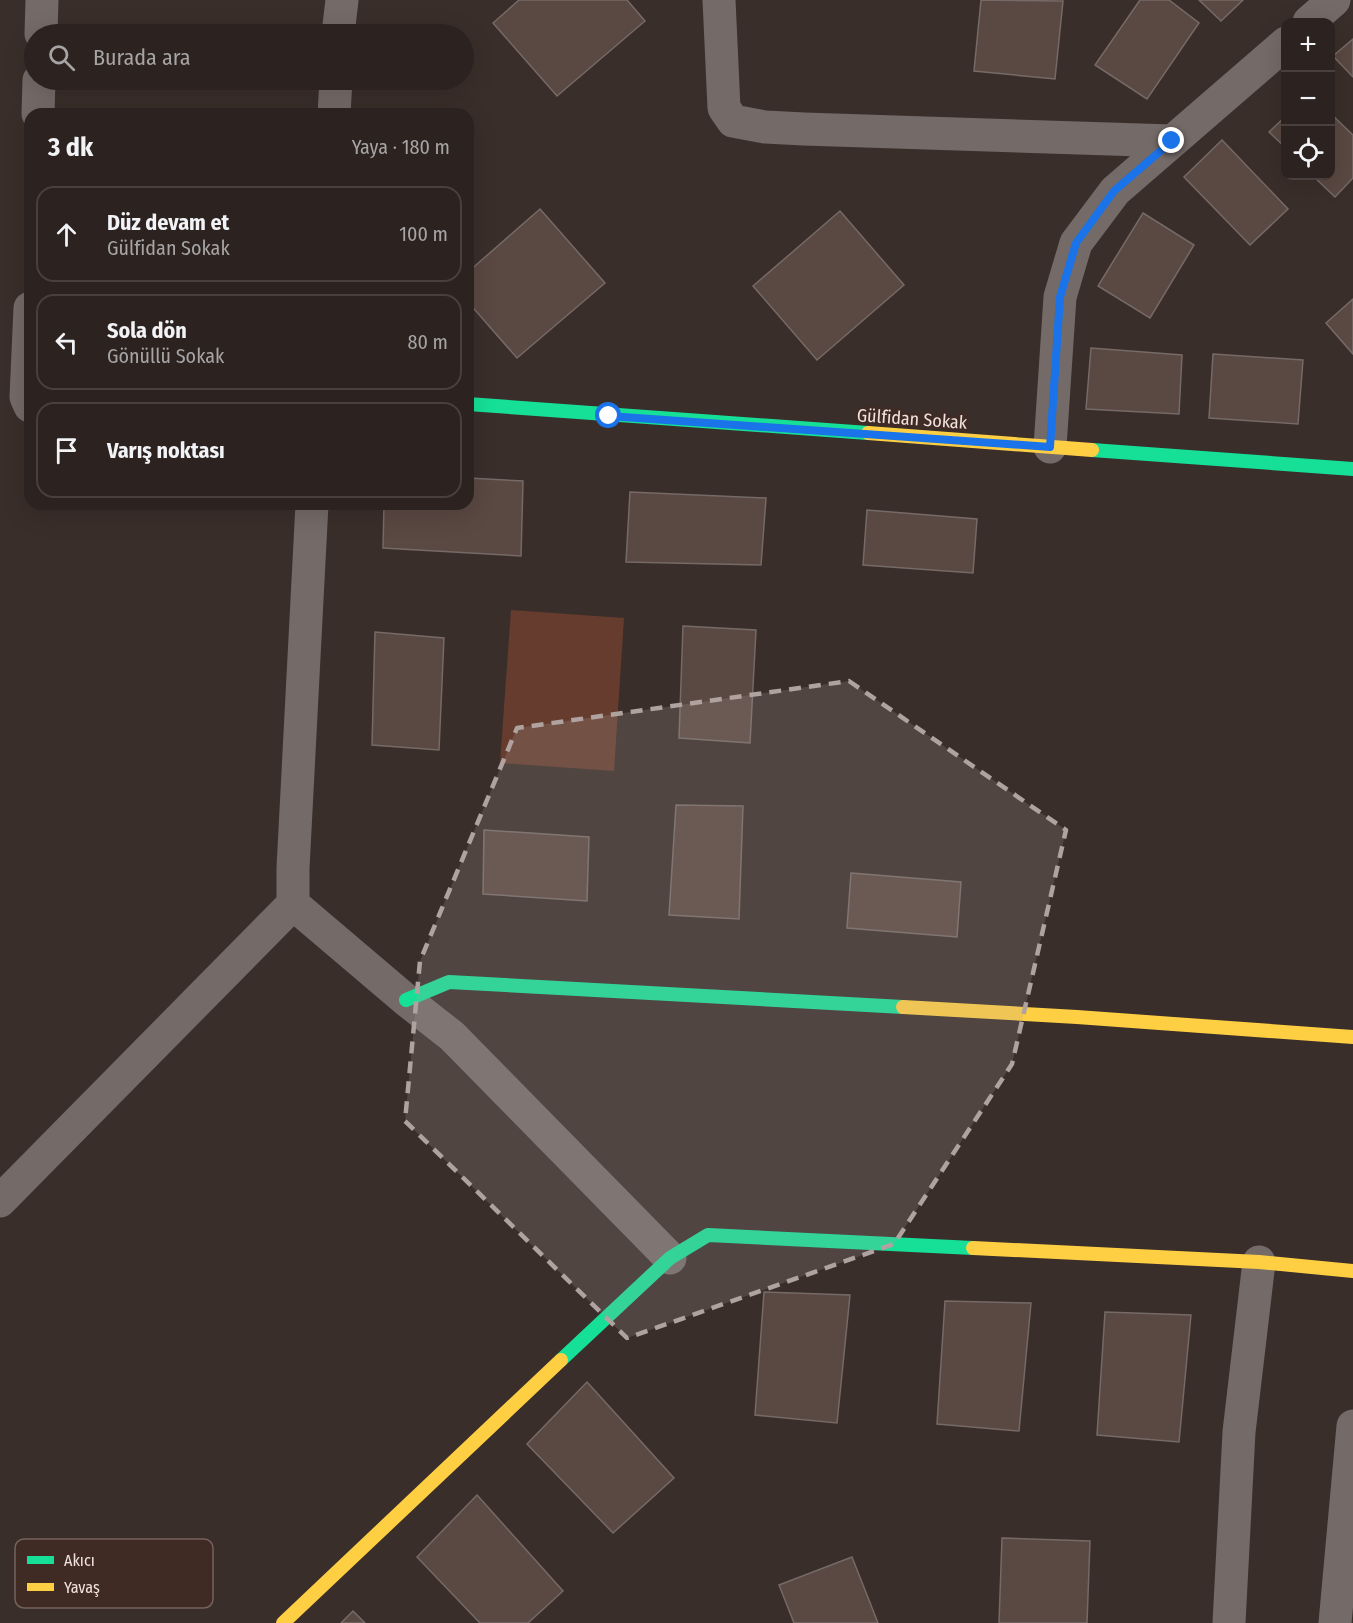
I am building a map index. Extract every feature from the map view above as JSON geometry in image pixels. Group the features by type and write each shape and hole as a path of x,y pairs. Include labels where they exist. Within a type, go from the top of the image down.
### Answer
{"street":[{"path":"41,24 42,0"},
{"path":"339,24 342,0"},
{"path":"719,0 724,108 734,121 765,127 804,129 1172,141"},
{"path":"1314,18 1334,0"},
{"path":"1050,447 1060,297 1076,243 1114,191 1281,46"},
{"path":"38,108 39,90"},
{"path":"334,108 335,90"},
{"name":"Gülfidan Sokak","path":"474,404 1353,469"},
{"path":"0,1201 293,904 292,868 312,510"},
{"path":"293,904 452,1036 669,1258"},
{"path":"406,1000 449,982 1077,1017 1353,1037"},
{"path":"283,1623 669,1258 708,1235 1258,1262 1353,1271"},
{"path":"1229,1623 1239,1432 1258,1262"},
{"path":"1335,1623 1353,1426"}],"highlighted area":[{"path":"849,681 1066,830 1012,1064 894,1244 627,1338 405,1121 420,961 517,728"}],"shaded area":[{"path":"511,610 624,618 614,771 500,763"}],"building":[{"path":"519,0 627,0 645,21 557,96 493,23"},
{"path":"981,0 1063,1 1055,79 974,71"},
{"path":"1140,0 1169,0 1199,23 1147,99 1095,65"},
{"path":"1199,0 1243,0 1221,21"},
{"path":"1353,39 1353,77 1335,58 1335,54"},
{"path":"1335,118 1353,135 1353,178 1335,197 1317,180 1335,180"},
{"path":"1281,121 1281,143 1269,132"},
{"path":"1222,140 1288,209 1250,245 1184,177"},
{"path":"540,209 605,283 517,358 474,309 474,267"},
{"path":"840,211 904,285 817,360 753,286"},
{"path":"1143,213 1194,245 1150,318 1098,286"},
{"path":"1353,299 1353,354 1326,323"},
{"path":"1091,348 1182,355 1179,414 1086,409"},
{"path":"1213,354 1303,360 1298,424 1209,418"},
{"path":"474,478 523,481 521,556 383,548 384,510 474,510"},
{"path":"630,492 766,498 761,565 626,562"},
{"path":"867,510 977,519 973,573 863,565"},
{"path":"683,626 756,630 750,743 679,738"},
{"path":"375,632 444,638 439,750 372,745"},
{"path":"676,805 743,806 739,919 669,915"},
{"path":"484,830 589,837 587,901 483,894"},
{"path":"851,873 961,882 957,937 847,928"},
{"path":"764,1292 850,1295 837,1423 755,1415"},
{"path":"945,1301 1031,1303 1019,1431 937,1424"},
{"path":"1105,1312 1191,1315 1179,1442 1097,1435"},
{"path":"587,1382 674,1478 613,1533 527,1444"},
{"path":"477,1495 563,1591 528,1623 480,1623 417,1557"},
{"path":"1002,1538 1090,1541 1087,1623 999,1623"},
{"path":"852,1557 878,1623 794,1623 779,1585"},
{"path":"353,1611 365,1623 341,1623"}],"traffic: fast":[{"path":"474,404 868,433"},
{"path":"1092,450 1353,469"},
{"path":"406,1000 449,982 903,1007"},
{"path":"561,1360 670,1258 708,1235 973,1248"}],"traffic: slow":[{"path":"868,433 1092,450"},
{"path":"903,1007 1353,1037"},
{"path":"973,1248 1259,1262 1353,1271"},
{"path":"283,1623 561,1360"}],"route":[{"path":"609,416 1050,447 1060,297 1076,243 1114,191 1172,141"}]}
